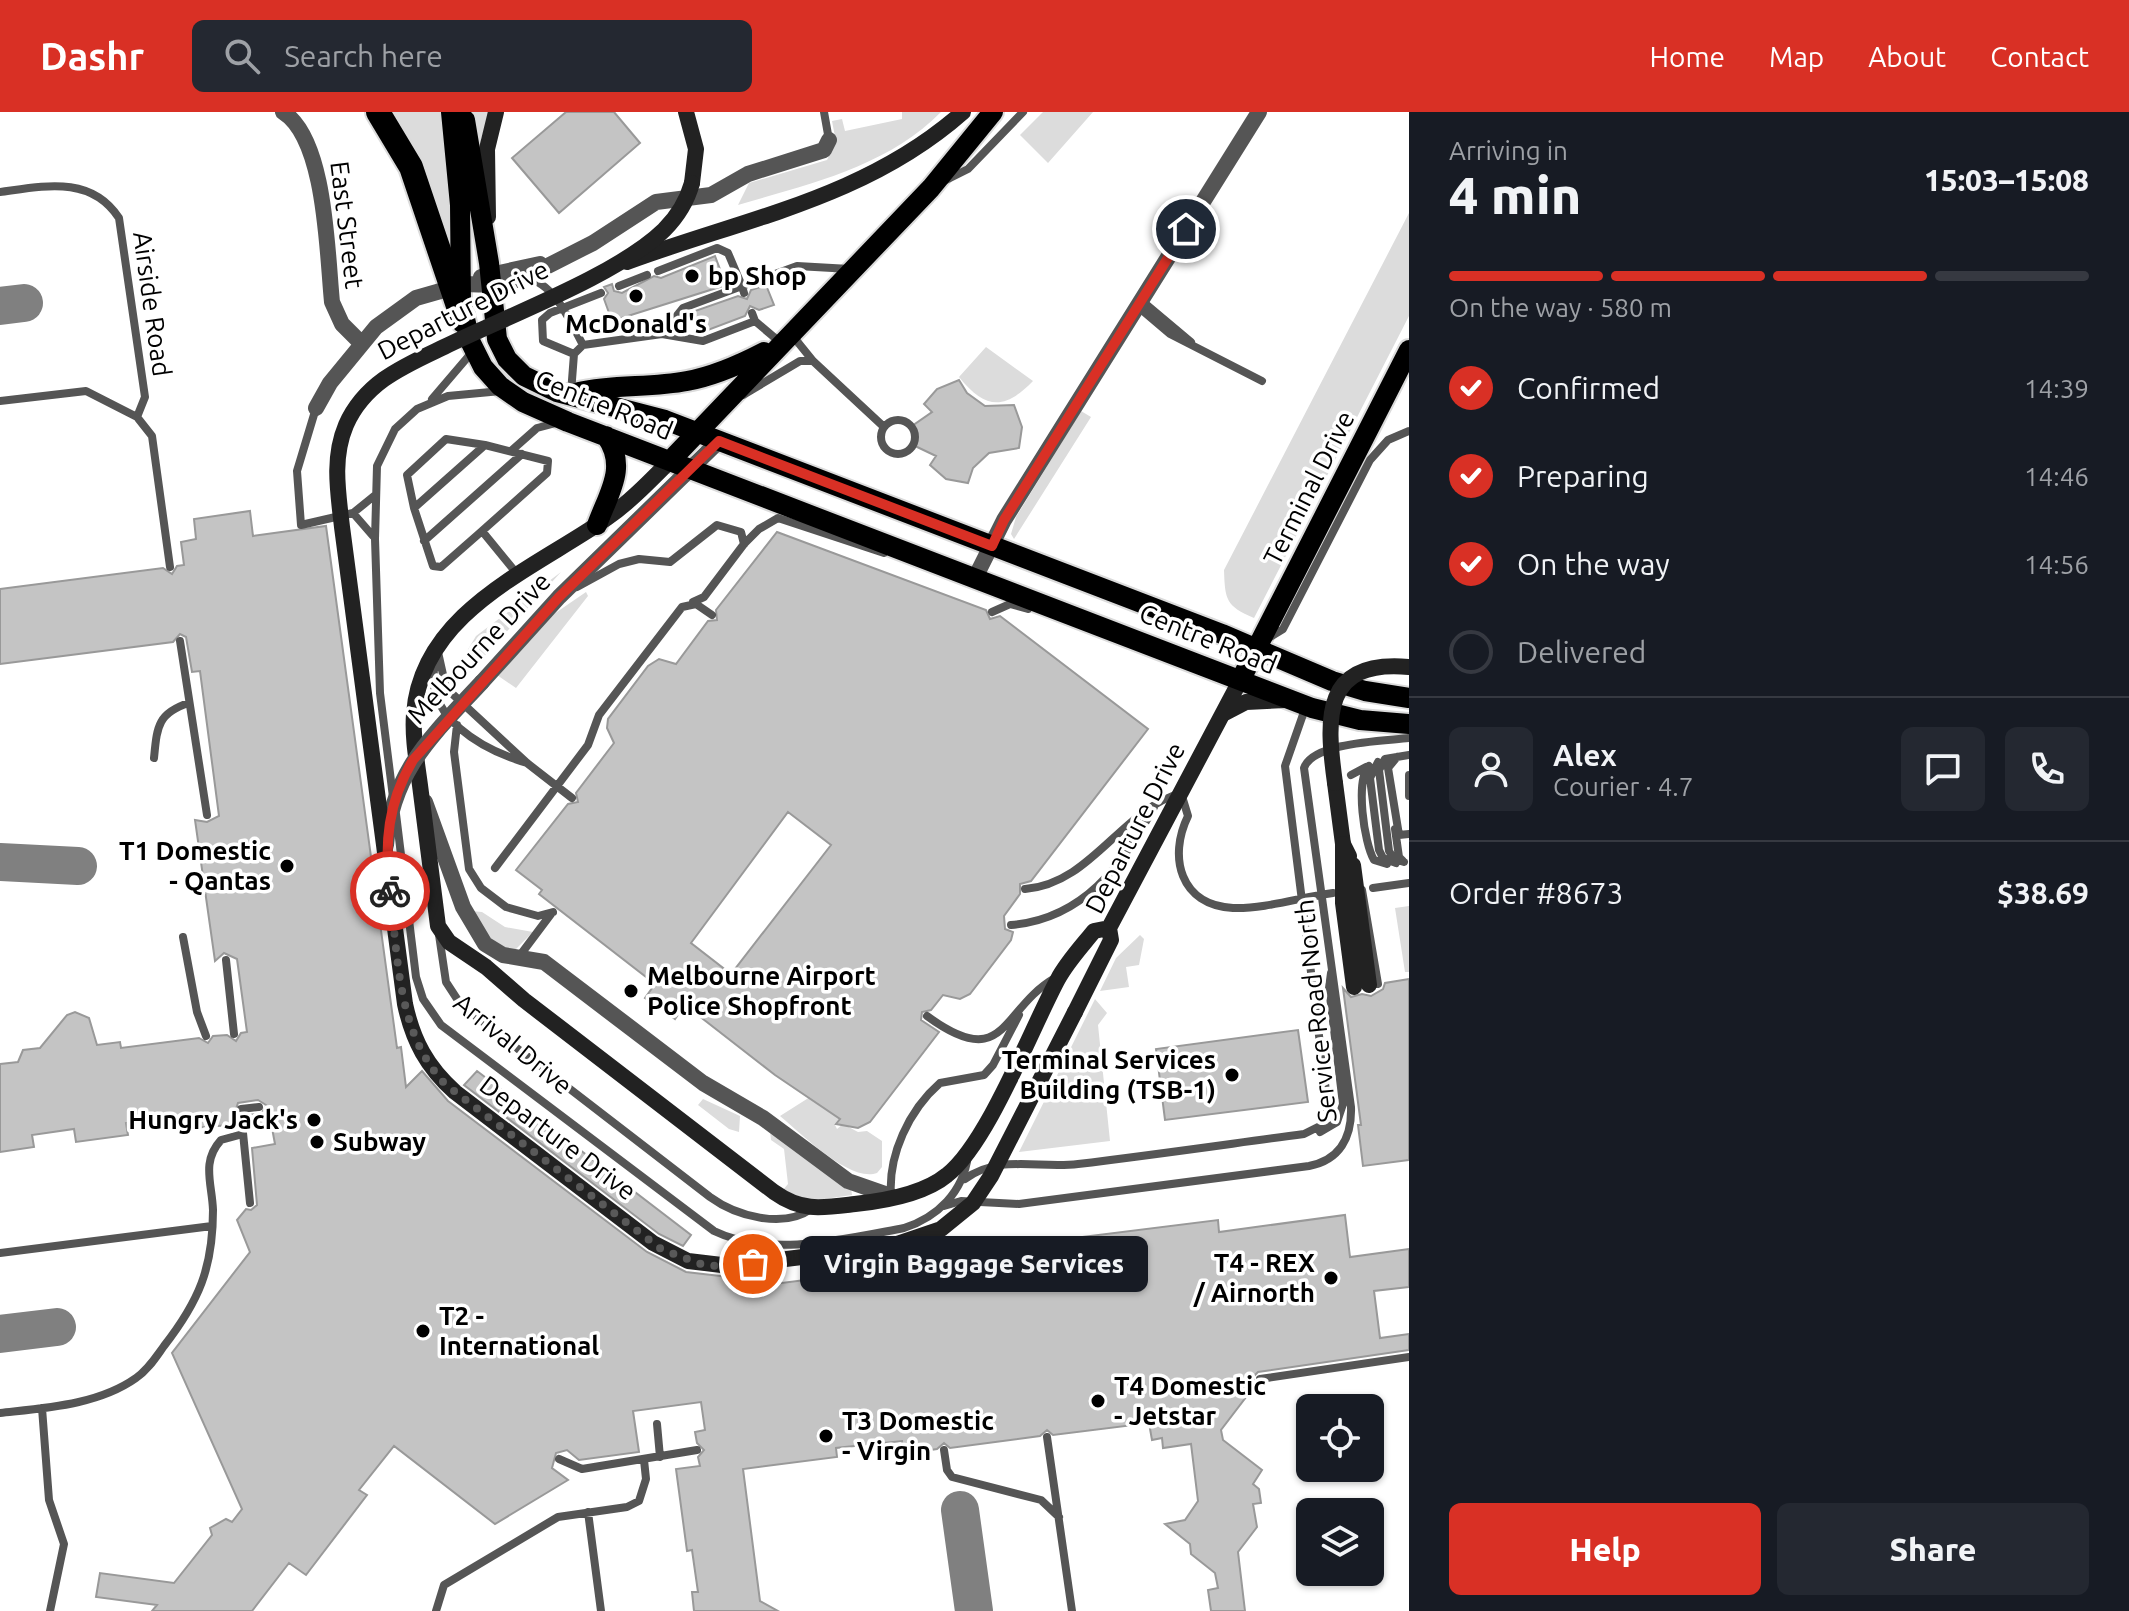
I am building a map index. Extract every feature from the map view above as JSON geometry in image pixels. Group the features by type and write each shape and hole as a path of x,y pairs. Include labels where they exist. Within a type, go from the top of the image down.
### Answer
{"highway":[{"path":"378,112 411,167 459,285 463,321"}],"main road":[{"path":"451,112 460,195 459,285"},
{"name":"Centre Road","path":"463,112 490,274 494,326 507,359 524,376 564,392 640,411 697,432 1257,646 1332,681 1365,691 1409,698"},
{"name":"Melbourne Drive","path":"670,461 931,188 993,112"},
{"name":"Centre Road","path":"463,321 474,350 488,374 506,391 568,422 1298,702 1348,718 1409,724"},
{"name":"Melbourne Drive","path":"564,392 607,386 670,384 707,377 784,341"},
{"name":"Terminal Drive","path":"1257,646 1409,350"},
{"name":"Arrival Drive","path":"506,391 564,392"},
{"path":"597,525 618,465 617,451 606,436"},
{"name":"Departure Drive","path":"1241,679 1257,646"}],"street":[{"name":"East Street","path":"283,112 300,126 313,152 332,302 342,324 362,344"},
{"path":"490,274 487,149 496,112"},
{"path":"603,270 662,232 680,210 692,183 696,149 686,112"},
{"path":"603,270 838,191 892,166 933,139 963,112"},
{"path":"976,576 1004,520 1259,112"},
{"path":"490,274 522,279 603,237 656,202 711,195 748,174 821,151 829,140"},
{"path":"316,408 330,383 362,344 386,318 407,303 490,274 556,261"},
{"name":"Departure Drive","path":"603,270 390,373 368,392 346,425 337,457 337,481 405,1004 416,1044 430,1067 455,1092 641,1235 676,1257 698,1264 730,1266 891,1246 922,1238 949,1224 973,1203 991,1176 1111,940 1109,928 1241,679"},
{"name":"Melbourne Drive","path":"385,855 393,804 405,773 423,746 559,597 719,441"},
{"name":"Melbourne Drive","path":"437,643 458,621 519,575 597,525 670,461"},
{"name":"Arrival Drive","path":"437,643 419,683 414,713 438,926 449,942 497,974 524,1000 788,1202 812,1209 891,1196 939,1181 968,1152 1060,976 1094,931 1109,928"},
{"path":"1343,844 1360,865 1367,985 1343,903 1343,844 1329,741 1329,717 1335,696 1347,681 1364,670 1388,665 1409,667"},
{"path":"1222,715 1246,702 1298,702"},
{"name":"Arrival Drive","path":"421,794 452,879 476,932 495,952 544,962 703,1083 763,1118 848,1181 891,1196"}],"lane":[{"path":"824,112 829,140"},
{"path":"931,188 968,169 1023,112"},
{"name":"Airside Road","path":"0,192 73,186 104,199 119,218 145,397 137,417"},
{"path":"658,271 721,248 728,253 743,290"},
{"path":"662,334 683,308 743,290 797,266 855,269"},
{"path":"619,286 647,275"},
{"path":"522,279 539,282 562,308 583,345"},
{"path":"574,354 546,343 540,337 542,320 562,308 601,293"},
{"path":"1139,303 1170,334 1262,381"},
{"path":"564,392 574,354 583,345 662,334 703,341 754,317 813,361 884,427"},
{"name":"Arrival Drive","path":"474,350 429,402 395,429 377,466 374,496 380,693 414,962 423,999 441,1025 697,1220 736,1241 778,1246 887,1231 920,1222 942,1207 965,1179 968,1152"},
{"path":"721,406 800,361 813,361"},
{"path":"0,401 86,391 137,417 152,436 170,567"},
{"name":"Arrival Drive","path":"429,402 456,394 506,391"},
{"path":"316,408 297,471 301,525 353,513 374,496"},
{"path":"895,420 905,421 913,429 913,446 904,453 888,451 881,442 884,427 895,420"},
{"path":"511,451 537,428 568,422"},
{"path":"1257,646 1283,629 1370,460 1388,440 1409,431"},
{"path":"455,438 511,451 548,461 549,471 439,568 431,563 407,475 443,441 455,438"},
{"path":"414,508 485,445"},
{"path":"424,541 522,454"},
{"path":"353,513 375,539"},
{"path":"495,868 588,745 599,715 682,607 704,597 744,544 770,521 785,519 875,551 933,560"},
{"path":"559,597 619,564 639,559 670,562 717,525 741,532 744,544"},
{"path":"482,531 519,575"},
{"path":"690,603 712,615"},
{"path":"992,612 1005,605 1015,605 1119,644 1166,650"},
{"path":"180,641 207,815"},
{"path":"437,643 433,694 457,725 494,753 527,763"},
{"path":"437,643 440,672 446,688 527,763 572,798"},
{"path":"1298,702 1285,766 1302,898"},
{"path":"154,758 163,718 170,709 189,703"},
{"path":"457,725 454,752 466,861 473,878 506,907 538,916 555,910 518,958"},
{"name":"Service Road North","path":"942,1207 961,1201 1019,1204 1326,1161 1347,1140 1352,1116 1333,959 1329,894 1306,796 1305,763 1326,750 1409,738"},
{"path":"1351,775 1382,760 1409,755"},
{"path":"1398,757 1388,768 1399,862"},
{"path":"1382,760 1379,773 1389,851 1399,862"},
{"path":"1369,766 1361,785 1369,848 1374,860 1399,862"},
{"path":"1409,775 1409,796"},
{"path":"1025,889 1040,887 1077,870 1158,800 1181,793 1188,816 1177,847 1182,879 1202,898 1236,908 1329,894"},
{"path":"1011,925 1050,917 1090,895 1107,879 1158,800"},
{"path":"1395,824 1399,835 1409,834"},
{"path":"1360,865 1399,862"},
{"path":"1373,888 1409,883"},
{"name":"Service Road North","path":"965,1179 991,1166 1025,1162 1074,1165 1304,1134 1322,1127 1328,1107 1302,898"},
{"name":"Arrival Drive","path":"438,926 446,982 461,1005 710,1197 730,1211 755,1218 806,1213 812,1209"},
{"path":"183,937 197,1012 206,1036"},
{"path":"1304,1134 1333,1126 1342,1111 1329,988 1333,959"},
{"path":"226,960 234,1034"},
{"path":"891,1196 890,1182 901,1137 933,1090 945,1081 984,1075 1019,1015 1040,987 1060,976"},
{"path":"927,1016 949,1033 970,1040 999,1032 1019,1015"},
{"path":"241,1109 259,1107"},
{"path":"242,1123 250,1203"},
{"path":"0,1413 93,1397 135,1380 146,1370 192,1310 200,1293 212,1226 208,1163 221,1140 243,1134"},
{"path":"0,1253 212,1226"},
{"path":"1260,1379 1409,1357"},
{"path":"42,1408 49,1500 64,1544 50,1611"},
{"path":"657,1424 660,1457"},
{"path":"1047,1437 1072,1611"},
{"path":"559,1459 582,1469 697,1450"},
{"path":"944,1450 947,1470 952,1477 1041,1500 1054,1508 1061,1521"},
{"path":"436,1611 444,1585 558,1517 627,1507 639,1501 645,1488 644,1460"},
{"path":"588,1512 601,1611"}],"shaded area":[{"path":"387,112 443,112 451,172 450,239"},
{"path":"470,112 490,112 481,139 481,157"},
{"path":"902,112 941,112 920,131 872,160 819,181 738,205 749,183 827,160 836,142 832,121 842,119 845,131 902,119"},
{"path":"1043,112 1093,112 1048,163 1020,135"},
{"path":"1409,213 1409,316 1254,618 1229,601 1224,570"},
{"path":"986,347 1033,381 1013,398 1004,401 986,400 977,395 959,377"},
{"path":"1081,411 1091,417 1014,539 1011,534 1016,517"},
{"path":"561,572 468,674 464,656 476,636"},
{"path":"586,592 588,596 516,688 497,675 551,616"},
{"path":"1409,906 1409,972 1405,972 1395,908"},
{"path":"471,911 482,912 505,927 533,932 514,951 497,948"},
{"path":"1140,935 1144,939 1139,965 1126,967 1129,987 1100,991 1116,958"},
{"path":"1095,999 1107,1013 1098,1025 1110,1141 1019,1152"},
{"path":"810,1097 840,1119 835,1125 837,1129 843,1124 858,1132 867,1131 882,1141 882,1167 877,1173 853,1171 840,1164 780,1116"},
{"path":"703,1099 740,1116 739,1132 729,1129 698,1105"},
{"path":"770,1131 851,1188 852,1195 811,1201 783,1190 788,1184 784,1149 771,1140"}],"building":[{"path":"566,112 614,112 640,143 559,213 512,158"},
{"path":"715,256 726,285 612,321 604,299 608,293 604,287 612,284 614,291 622,293 654,276 661,278"},
{"path":"766,285 774,305 759,310 750,306 745,316 700,333 692,312 738,296 747,299 751,290"},
{"path":"959,380 967,393 985,406 1014,405 1022,427 1019,448 989,453 973,468 968,483 946,479 930,465 936,456 915,446 912,426 932,412 924,404 937,389"},
{"path":"250,511 253,536 326,526 397,1048 401,1047 406,1087 422,1071 448,1101 647,1252 686,1272 729,1277 748,1275 750,1287 939,1263 938,1255 1218,1220 1219,1232 1345,1215 1350,1257 1409,1249 1409,1287 1374,1291 1380,1338 1409,1334 1409,1350 1258,1372 1253,1377 1256,1384 1221,1430 1223,1440 1262,1470 1253,1484 1259,1489 1261,1503 1253,1504 1257,1527 1238,1552 1245,1611 1211,1611 1208,1590 1218,1588 1215,1573 1191,1554 1190,1544 1165,1524 1185,1520 1198,1501 1191,1444 1163,1448 1162,1438 1152,1440 1149,1423 1053,1435 1047,1430 1040,1436 950,1448 944,1443 937,1449 903,1454 902,1441 836,1448 837,1457 743,1469 760,1601 778,1611 694,1611 692,1592 698,1592 692,1550 687,1551 676,1469 700,1466 698,1457 704,1450 697,1443 695,1432 705,1430 701,1402 633,1411 639,1452 579,1460 567,1450 556,1453 552,1468 568,1480 495,1524 394,1446 359,1490 367,1495 306,1575 289,1563 252,1611 152,1611 157,1605 96,1597 100,1573 174,1583 212,1535 210,1528 226,1519 232,1522 242,1509 172,1353 250,1252 237,1220 246,1209 251,1210 257,1205 252,1148 275,1144 272,1128 252,1119 250,1122 244,1116 230,1125 169,1130 168,1117 126,1123 128,1135 76,1142 74,1129 32,1135 34,1147 0,1152 0,1064 18,1062 23,1050 40,1048 67,1015 75,1012 89,1018 97,1045 120,1042 121,1048 199,1038 208,1043 213,1036 227,1035 236,1041 241,1033 247,1032 237,959 224,953 215,961 195,820 207,822 219,816 200,671 192,672 186,637 180,634 173,642 0,664 0,589 163,568 172,574 177,566 184,565 181,542 196,539 194,519","holes":["258,1100 266,1105 262,1113 242,1116 235,1112 238,1103"]},
{"path":"777,532 986,610 990,619 1000,616 1148,729 1031,881 1020,884 1020,894 1004,916 1005,929 1013,932 1011,940 970,994 960,999 943,995 931,1010 922,1012 921,1020 939,1032 870,1122 858,1128 836,1124 840,1119 775,1075 685,1005 675,1019 645,998 655,984 539,894 542,890 516,870 568,804 578,802 576,793 614,743 607,728 608,719 648,666 659,659 676,664 708,621 717,620 716,610","holes":["788,812 831,845 731,974 691,943"]},
{"path":"1409,979 1409,1160 1363,1166 1358,1125 1361,1125 1343,988 1351,997 1362,994 1371,996 1383,989 1385,983"},
{"name":"Terminal Services Building (TSB-1)","path":"1298,1030 1308,1102 1165,1120 1156,1049"},
{"path":"477,1071 691,1235 683,1246 659,1234 464,1085"}],"taxiway":[{"path":"0,306 24,303"},
{"path":"0,862 78,866"},
{"path":"0,1334 57,1327"},
{"path":"960,1510 974,1611"}],"way so far":[{"path":"390,891 410,1025 420,1051 445,1084 661,1249 706,1266 753,1264"}],"place":[{"name":"bp Shop","path":"692,276"},
{"name":"McDonald's","path":"636,296"},
{"name":"T1 Domestic - Qantas","path":"287,866"},
{"name":"Melbourne Airport Police Shopfront","path":"631,991"},
{"name":"Terminal Services Building (TSB-1)","path":"1232,1075"},
{"name":"Hungry Jack's","path":"314,1120"},
{"name":"Subway","path":"317,1142"},
{"name":"Virgin Baggage Services","path":"753,1264"},
{"name":"T4 - REX / Airnorth","path":"1331,1278"},
{"name":"T2 - International","path":"423,1331"},
{"name":"T4 Domestic - Jetstar","path":"1098,1401"},
{"name":"T3 Domestic - Virgin","path":"826,1436"}],"route":[{"path":"390,891 385,855 390,816 405,773 423,746 559,597 719,441 992,546 1004,520 1186,229"}]}
